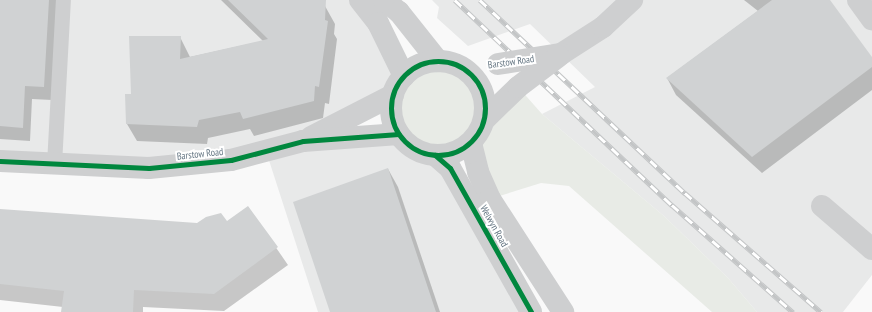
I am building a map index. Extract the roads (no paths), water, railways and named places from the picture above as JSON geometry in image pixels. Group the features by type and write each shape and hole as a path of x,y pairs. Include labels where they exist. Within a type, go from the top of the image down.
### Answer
{"street":[{"path":"360,0 378,23 404,76"},
{"path":"384,0 399,12 438,61"},
{"name":"Barstow Road","path":"484,120 518,87 561,54 603,27 632,0"},
{"path":"858,0 872,18"},
{"name":"Barstow Road","path":"460,66 498,64 561,54"},
{"path":"438,61 460,66 476,80 483,92 486,106 484,120 471,143 458,152 435,155 413,148 399,134 391,108 393,95 404,76 425,63 438,61"},
{"name":"Barstow Road","path":"303,141 393,95"},
{"name":"Barstow Road","path":"0,161 149,168 214,162 303,141 399,134"},
{"name":"Welwyn Road","path":"471,143 478,172 490,199 563,312"},
{"name":"Welwyn Road","path":"435,155 450,168 531,312"},
{"path":"822,206 872,249"}],"lane":[{"path":"54,164 63,0"}],"railway":[{"path":"455,0 672,205 793,312"},
{"path":"480,0 685,193 821,312"}]}
